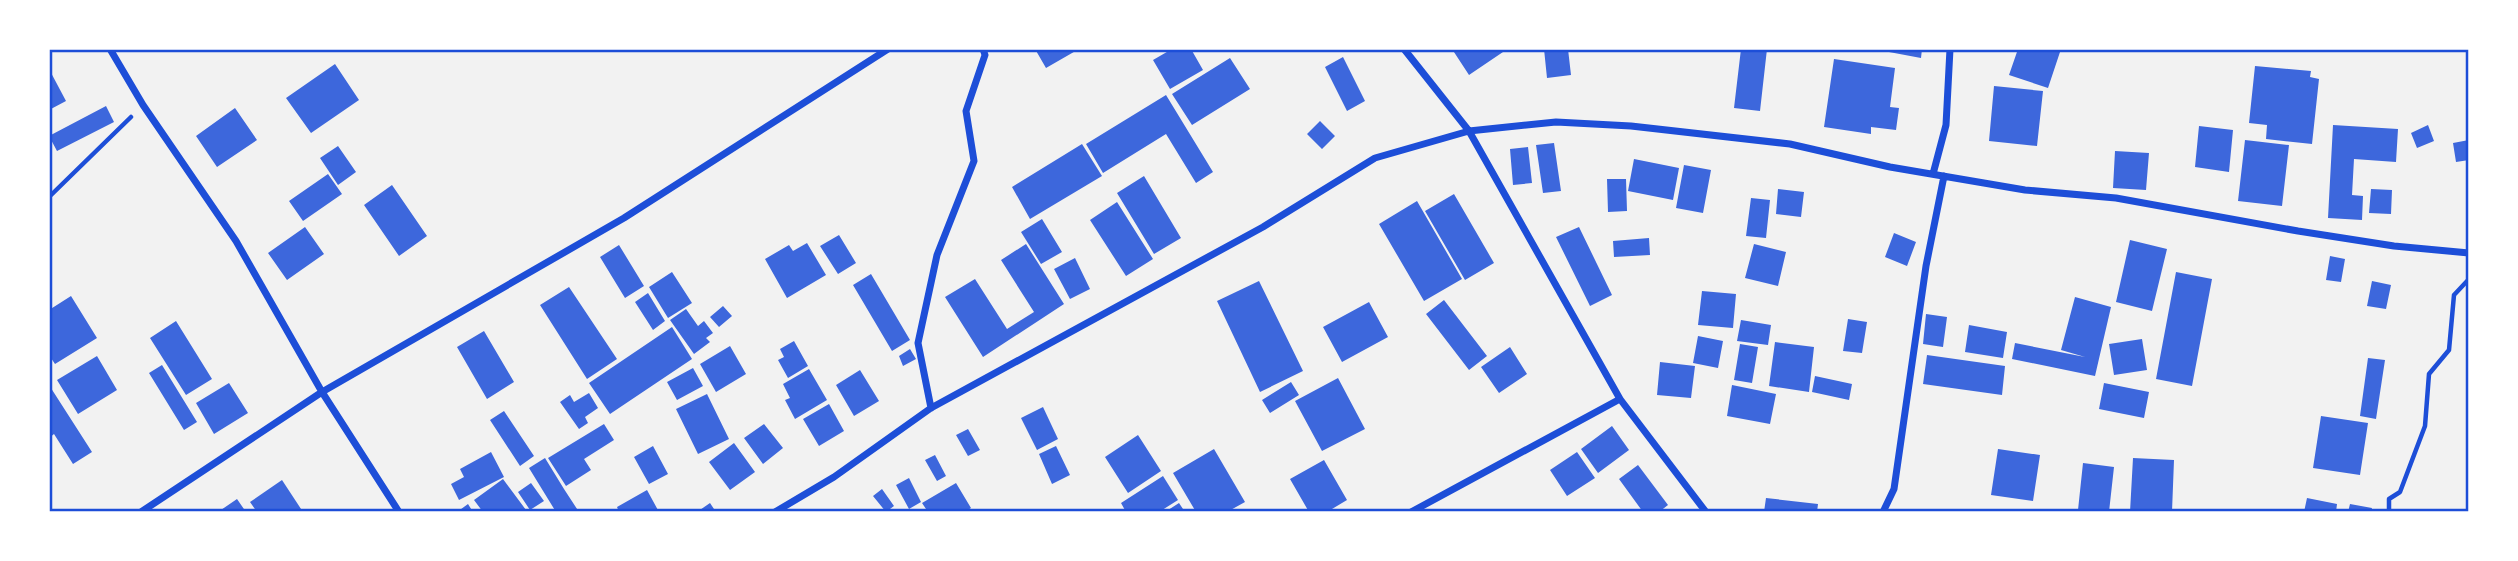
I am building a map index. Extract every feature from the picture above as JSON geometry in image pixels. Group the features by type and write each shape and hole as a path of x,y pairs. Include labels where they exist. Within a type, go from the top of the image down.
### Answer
{"street":[{"path":"110,49 143,105 236,241 322,392 399,512"},
{"path":"141,512 322,392 624,218 888,49"},
{"path":"931,408 918,344 937,255 974,161 966,111 985,55 984,49"},
{"path":"1404,49 1469,131 1620,399 1706,512"},
{"path":"1933,174 1946,125 1951,49"},
{"path":"775,512 834,477 931,408 1251,233 1374,158 1469,131 1556,122 1631,126 1790,144 2025,190 2116,198 2394,246 2469,253"},
{"path":"1883,512 1894,489 1926,266 1944,176"},
{"path":"1411,512 1620,399"}],"path":[{"path":"49,197 143,105"},
{"path":"2389,512 2389,499 2400,492 2425,426 2428,374 2449,350 2454,295 2469,279"}],"building":[{"path":"1035,49 1079,49 1046,68"},
{"path":"1172,49 1191,49 1203,70 1170,89 1153,60"},
{"path":"1452,49 1501,49 1503,52 1469,75"},
{"path":"1544,49 1568,49 1571,75 1547,78"},
{"path":"1741,49 1767,49 1760,111 1734,108"},
{"path":"1873,49 1922,49 1921,58"},
{"path":"2018,49 2061,49 2048,88 2009,75"},
{"path":"1343,57 1365,101 1347,111 1325,67"},
{"path":"1230,58 1250,89 1192,125 1172,94"},
{"path":"1834,59 1895,68 1890,107 1899,108 1896,130 1871,127 1871,134 1824,127"},
{"path":"335,64 359,100 311,133 286,98"},
{"path":"2255,66 2311,71 2310,77 2319,79 2312,144 2266,139 2267,125 2249,123"},
{"path":"49,69 66,101 49,110"},
{"path":"1994,86 2043,91 2037,146 1989,141"},
{"path":"1166,95 1213,172 1196,183 1166,134 1103,173 1086,144"},
{"path":"106,106 114,122 57,151 49,136"},
{"path":"235,108 257,140 217,167 196,136"},
{"path":"1320,121 1335,136 1322,149 1307,134"},
{"path":"2333,125 2398,129 2396,162 2354,159 2352,195 2363,196 2362,220 2328,218"},
{"path":"2428,125 2434,141 2417,148 2411,133"},
{"path":"2199,126 2233,130 2229,172 2195,167"},
{"path":"2245,140 2289,145 2282,206 2238,201"},
{"path":"2469,140 2469,160 2456,162 2453,143"},
{"path":"1554,143 1561,191 1543,193 1536,145"},
{"path":"1082,144 1102,176 1030,219 1012,187"},
{"path":"338,146 356,172 338,185 320,158"},
{"path":"1528,147 1532,183 1513,185 1510,149"},
{"path":"2115,151 2149,153 2146,190 2113,188"},
{"path":"1634,159 1679,168 1673,200 1628,191"},
{"path":"1684,165 1711,170 1703,213 1676,208"},
{"path":"328,174 342,194 303,221 289,201"},
{"path":"1144,176 1181,238 1154,254 1117,193"},
{"path":"1607,179 1626,179 1627,211 1608,212"},
{"path":"392,185 427,236 399,256 364,205"},
{"path":"1778,189 1804,192 1801,217 1776,214"},
{"path":"2371,189 2392,190 2391,214 2369,213"},
{"path":"1454,194 1494,263 1465,280 1425,211"},
{"path":"1751,198 1770,200 1766,238 1746,236"},
{"path":"1417,201 1462,279 1424,301 1379,224"},
{"path":"1117,202 1153,259 1126,276 1090,220"},
{"path":"1042,219 1062,252 1041,264 1021,232"},
{"path":"305,227 324,254 287,280 268,253"},
{"path":"1579,227 1612,295 1590,306 1556,237"},
{"path":"1894,233 1916,242 1907,266 1885,257"},
{"path":"839,235 856,263 838,274 820,246"},
{"path":"1649,238 1650,255 1614,257 1613,241"},
{"path":"2130,240 2167,249 2152,311 2116,302"},
{"path":"807,243 826,275 787,298 765,259 789,245 793,251"},
{"path":"1026,244 1064,304 983,357 945,297 975,279 1007,329 1034,312 1001,260"},
{"path":"1754,244 1786,252 1778,286 1745,278"},
{"path":"619,245 644,286 625,298 600,257"},
{"path":"2330,256 2345,259 2341,282 2326,280"},
{"path":"1075,258 1090,289 1070,299 1054,269"},
{"path":"672,272 692,303 668,318 649,287"},
{"path":"2176,272 2212,279 2192,386 2156,379"},
{"path":"871,274 910,340 892,351 853,285"},
{"path":"1259,281 1303,371 1260,392 1217,301"},
{"path":"2372,281 2391,285 2386,309 2367,306"},
{"path":"569,287 617,359 587,379 540,305"},
{"path":"1702,291 1736,294 1733,328 1698,325"},
{"path":"648,293 665,321 653,330 635,302"},
{"path":"71,296 97,338 55,364 49,355 49,310"},
{"path":"2075,297 2111,307 2095,376 2012,359 2015,343 2085,357 2061,350"},
{"path":"1444,300 1487,356 1469,370 1426,314"},
{"path":"1369,302 1388,337 1342,362 1323,327"},
{"path":"723,306 732,316 719,327 710,317"},
{"path":"686,309 698,326 704,321 713,333 706,338 710,342 694,354 670,320"},
{"path":"1926,314 1947,317 1943,347 1923,344"},
{"path":"1848,319 1867,322 1862,353 1843,351"},
{"path":"1741,320 1771,325 1768,345 1737,341"},
{"path":"176,321 212,379 186,395 150,338"},
{"path":"1969,325 2007,332 2003,358 1965,352"},
{"path":"672,327 692,359 610,414 589,383"},
{"path":"484,331 514,382 487,399 457,347"},
{"path":"1698,336 1723,341 1718,368 1693,363"},
{"path":"2142,339 2147,370 2114,375 2109,344"},
{"path":"794,341 808,366 788,378 778,360 784,357 780,349"},
{"path":"1775,342 1814,347 1809,392 1769,386"},
{"path":"1740,344 1758,347 1752,383 1734,380"},
{"path":"730,346 746,374 716,392 700,364"},
{"path":"1510,347 1527,374 1499,393 1481,367"},
{"path":"910,349 916,359 903,366 899,356"},
{"path":"1927,355 2005,366 2002,395 1923,384"},
{"path":"97,356 117,390 78,414 57,380"},
{"path":"2368,358 2385,360 2376,419 2360,416"},
{"path":"1660,362 1695,366 1691,398 1657,395"},
{"path":"162,365 197,422 184,430 149,373"},
{"path":"693,368 703,386 677,400 667,382"},
{"path":"809,369 827,400 795,419 785,400 790,398 783,384"},
{"path":"860,370 879,401 854,416 836,385"},
{"path":"1815,376 1852,384 1849,400 1812,392"},
{"path":"1338,378 1365,429 1322,451 1295,401"},
{"path":"1291,382 1299,395 1270,413 1262,400"},
{"path":"229,383 248,413 214,434 196,403"},
{"path":"2104,383 2149,392 2144,418 2099,409"},
{"path":"49,385 92,452 73,464 54,434 49,438"},
{"path":"1732,385 1776,394 1770,424 1727,416"},
{"path":"589,393 598,408 585,417 588,423 579,429 560,402 570,395 574,402"},
{"path":"707,394 729,439 698,454 676,409"},
{"path":"829,404 844,431 819,446 803,419"},
{"path":"1043,407 1058,439 1037,450 1021,418"},
{"path":"504,411 534,456 520,466 490,420"},
{"path":"2321,416 2368,423 2360,475 2313,468"},
{"path":"604,424 614,440 584,459 591,470 566,486 548,458"},
{"path":"764,424 783,448 763,464 744,438"},
{"path":"1612,426 1629,450 1598,473 1581,449"},
{"path":"968,429 980,450 968,456 956,435"},
{"path":"1138,435 1161,471 1128,493 1105,457"},
{"path":"734,443 755,472 730,490 709,462"},
{"path":"653,446 668,474 649,484 634,457"},
{"path":"1056,446 1070,475 1052,484 1039,454"},
{"path":"1214,449 1245,502 1227,512 1196,512 1173,473"},
{"path":"1998,449 2040,455 2033,501 1991,495"},
{"path":"491,452 504,477 459,500 451,484 464,477 460,469"},
{"path":"1577,452 1595,478 1567,496 1550,470"},
{"path":"935,455 946,476 937,481 925,460"},
{"path":"545,458 579,512 556,512 529,468"},
{"path":"2133,458 2174,460 2172,512 2130,512"},
{"path":"1324,460 1347,500 1327,512 1309,512 1290,479"},
{"path":"2083,463 2114,467 2109,512 2078,510"},
{"path":"1638,465 1668,505 1659,512 1643,512 1619,479"},
{"path":"1163,476 1178,500 1159,512 1126,512 1121,503"},
{"path":"909,478 921,502 909,509 896,485"},
{"path":"503,479 526,510 483,512 474,500"},
{"path":"282,480 303,512 257,512 250,502"},
{"path":"531,483 544,501 530,510 518,492"},
{"path":"956,483 971,508 965,512 928,512 922,503"},
{"path":"882,489 894,506 886,512 873,496"},
{"path":"647,490 659,512 619,512 617,507"},
{"path":"1766,498 1818,504 1817,512 1764,512"},
{"path":"2307,498 2337,504 2336,512 2304,512"},
{"path":"237,499 246,512 218,512"},
{"path":"710,503 716,512 697,512"},
{"path":"1179,503 1185,512 1165,512"},
{"path":"468,504 473,512 457,512"},
{"path":"2350,504 2372,508 2371,512 2348,512"}]}
